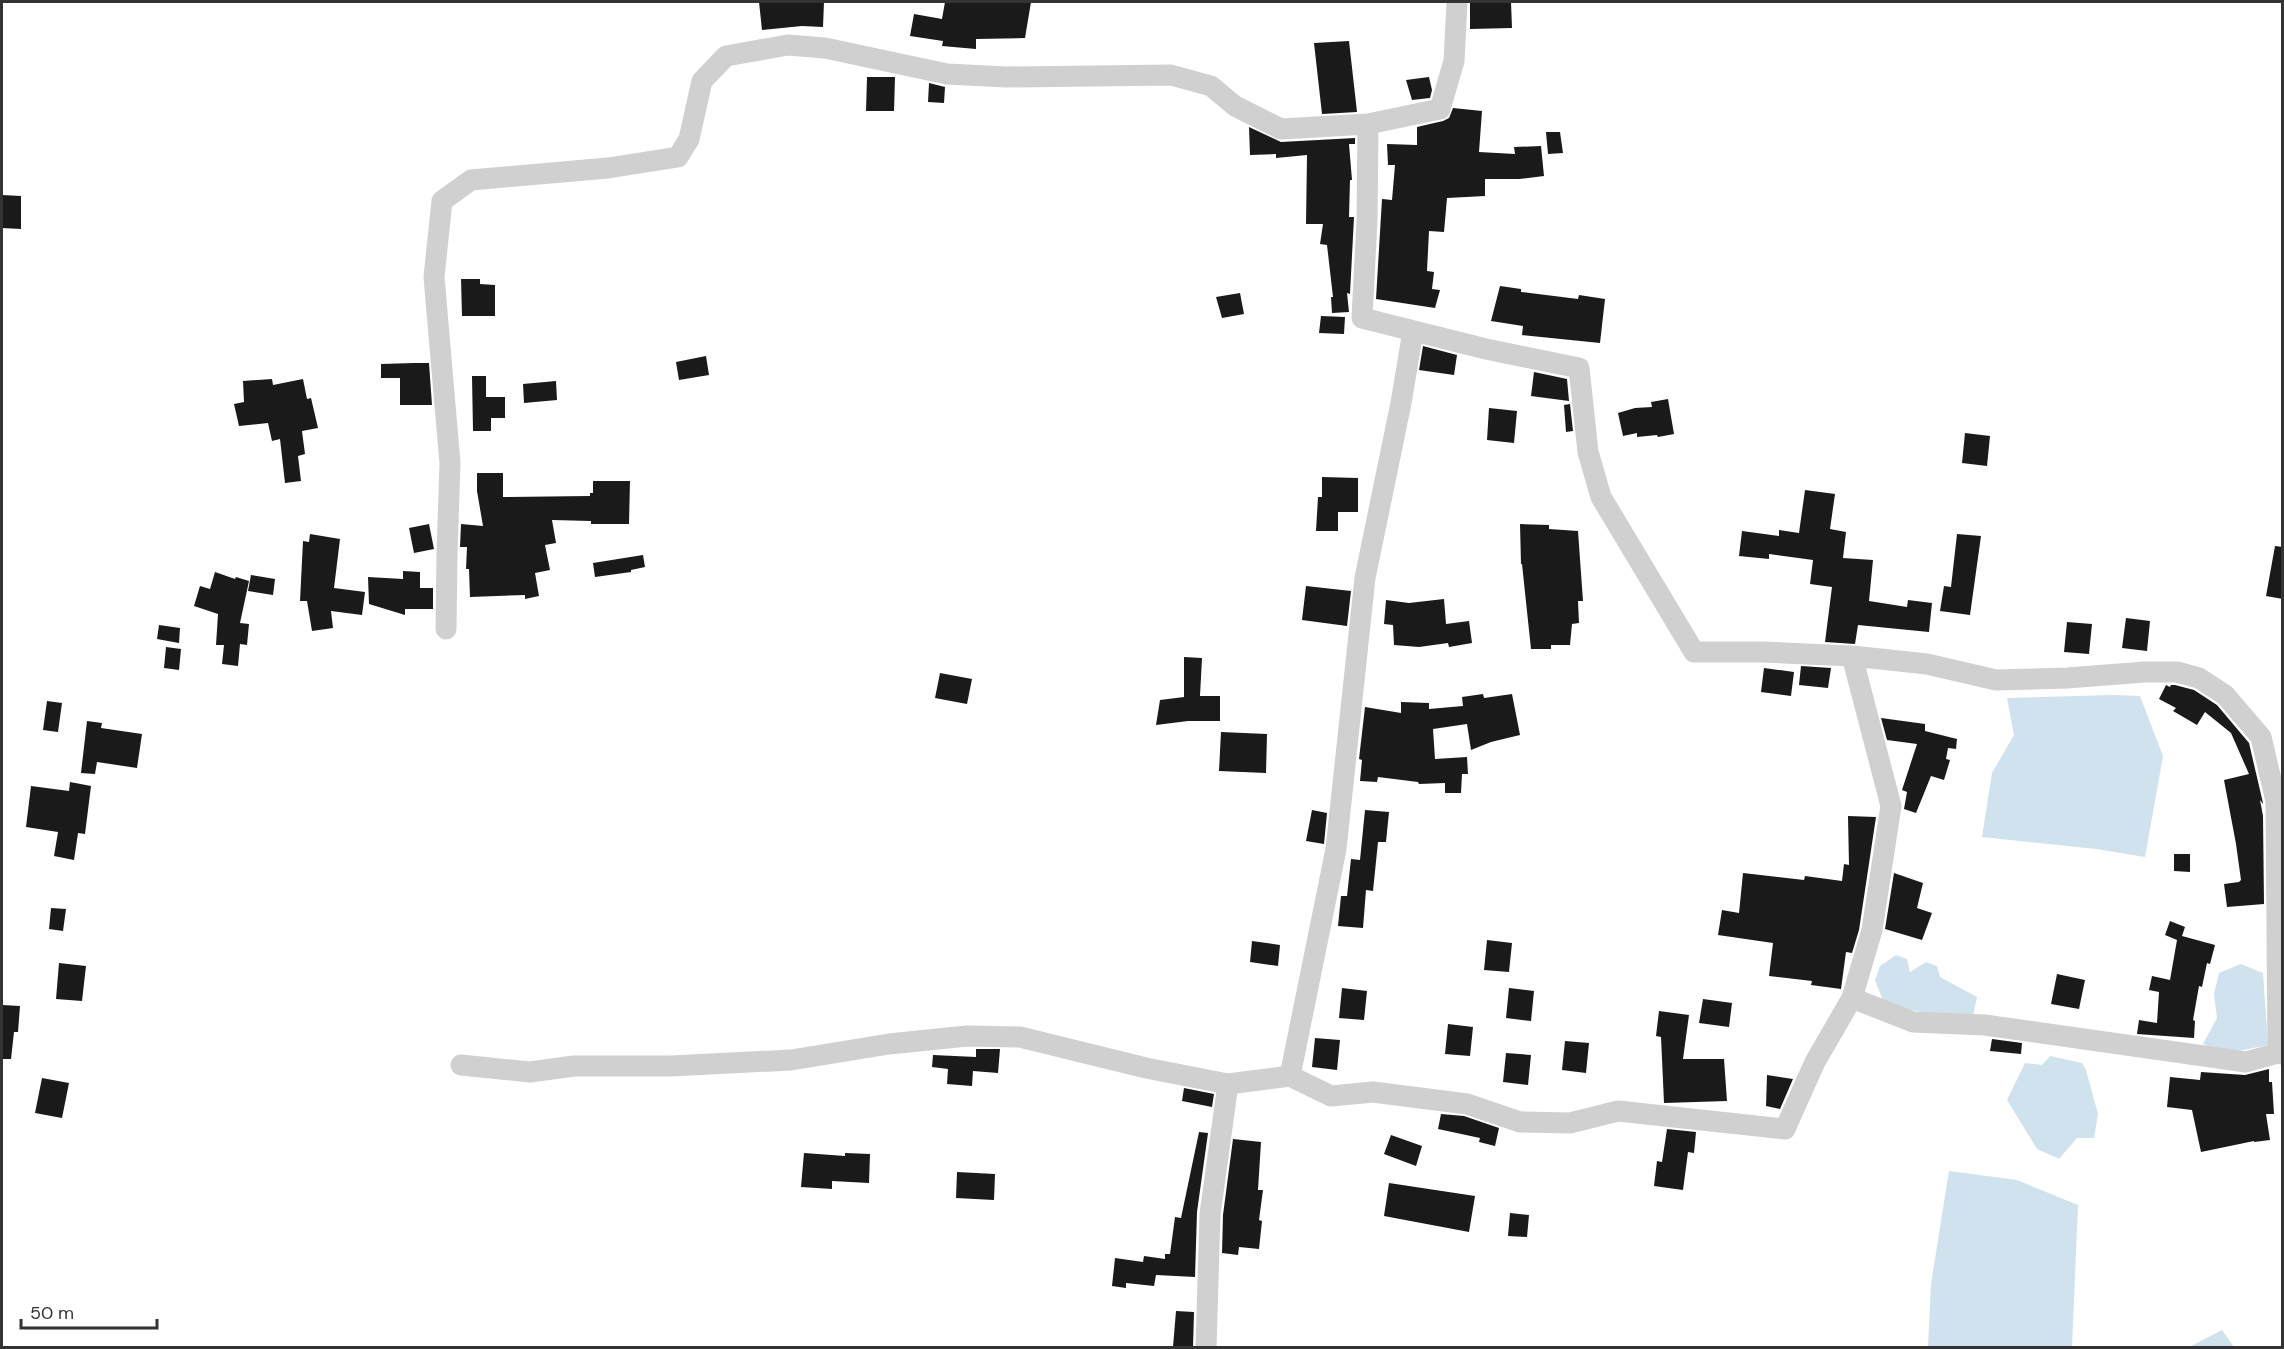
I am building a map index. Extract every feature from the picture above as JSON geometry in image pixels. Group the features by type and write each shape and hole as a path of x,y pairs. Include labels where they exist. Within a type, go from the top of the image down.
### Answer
{"street":[{"path":"446,629 450,463 434,277 442,201 471,180 608,168 678,158 689,140 702,81 726,56 788,45 825,48 947,74 1006,77 1171,75 1211,86 1235,106 1281,129 1368,124 1440,109 1454,61 1457,2"},
{"path":"1368,124 1367,220 1362,318 1579,368 1588,452 1601,497 1694,652 1852,656 1927,663 1996,680 2177,672 2199,678 2225,695 2261,737 2276,801 2280,1053 2246,1062 1985,1025 1913,1022 1852,998"},
{"path":"1290,1076 1336,849 1365,578 1401,403 1413,331"},
{"path":"461,1065 530,1072 574,1065 719,1064 791,1060 889,1044 967,1036 1020,1037 1146,1068 1228,1084 1290,1076 1331,1096 1373,1092 1467,1104 1520,1122 1570,1123 1618,1111 1785,1129 1815,1062 1852,998 1872,930 1891,806 1852,656"},
{"path":"1206,1347 1210,1214 1228,1084"}],"water":[{"path":"2140,696 2163,756 2145,857 2096,849 1982,837 1992,773 2014,735 2007,698"},
{"path":"1896,955 1907,959 1910,972 1926,962 1937,966 1940,977 1977,997 1972,1020 1885,1006 1875,980 1880,966"},
{"path":"2241,964 2263,973 2268,1045 2224,1054 2203,1044 2217,1018 2214,994 2219,973"},
{"path":"2050,1056 2082,1063 2098,1114 2094,1138 2077,1138 2059,1159 2037,1149 2007,1100 2025,1063 2042,1065"},
{"path":"1949,1171 2017,1180 2078,1205 2072,1347 1928,1347 1931,1284"},
{"path":"2222,1330 2234,1347 2190,1347 2191,1346"}],"building":[{"path":"759,2 824,2 823,27 802,26 762,30"},
{"path":"945,2 1031,2 1025,38 976,39 976,49 942,46 943,41 910,36 914,14 942,19"},
{"path":"1470,2 1511,2 1512,28 1470,29"},
{"path":"1349,41 1357,112 1322,114 1314,43"},
{"path":"867,77 895,77 894,111 866,111"},
{"path":"1429,77 1432,90 1430,98 1412,100 1406,80"},
{"path":"929,83 945,87 944,103 928,102"},
{"path":"1453,108 1482,111 1479,152 1515,154 1514,147 1541,146 1544,176 1485,179 1485,196 1447,198 1444,232 1429,231 1427,271 1434,272 1432,289 1440,290 1435,308 1376,299 1382,199 1392,200 1395,165 1388,165 1387,144 1417,145 1417,127 1449,118"},
{"path":"1249,127 1281,142 1355,138 1355,144 1349,144 1352,180 1350,180 1349,217 1354,217 1350,294 1347,293 1349,312 1332,313 1331,297 1333,297 1327,245 1320,244 1323,224 1306,224 1307,155 1276,158 1276,154 1250,155"},
{"path":"1546,132 1560,132 1563,153 1548,154"},
{"path":"2,195 21,196 21,229 2,228"},
{"path":"461,279 480,279 480,284 495,285 495,316 462,316"},
{"path":"1500,286 1521,289 1521,292 1578,299 1579,295 1605,299 1600,343 1522,335 1523,326 1491,321"},
{"path":"1240,293 1244,314 1222,318 1216,297"},
{"path":"1321,316 1345,317 1344,334 1319,333"},
{"path":"1423,346 1457,355 1454,375 1419,370"},
{"path":"706,356 709,375 679,380 676,362"},
{"path":"429,363 432,405 400,405 400,378 381,378 381,364"},
{"path":"1534,372 1567,379 1569,401 1531,396"},
{"path":"472,376 486,376 486,397 505,397 505,418 491,418 491,431 473,431"},
{"path":"272,379 273,385 303,379 307,399 311,398 318,428 302,431 305,454 298,456 301,481 285,483 280,439 272,441 268,423 239,426 234,404 244,402 243,381"},
{"path":"556,381 557,400 524,403 523,384"},
{"path":"1668,399 1674,434 1637,437 1637,433 1623,436 1618,413 1635,408 1652,407 1651,402"},
{"path":"1570,404 1573,431 1566,432 1564,405"},
{"path":"1489,408 1517,411 1514,443 1487,440"},
{"path":"1965,433 1990,436 1987,466 1962,463"},
{"path":"477,473 503,473 503,497 590,496 590,493 593,493 593,481 630,481 629,524 591,524 591,521 552,520 556,543 545,545 550,570 535,573 539,596 525,599 525,595 470,597 469,569 466,569 467,547 460,547 461,524 483,526 477,491"},
{"path":"1322,477 1358,478 1358,512 1338,512 1338,531 1316,531 1318,497 1322,497"},
{"path":"1805,490 1835,494 1830,529 1846,532 1843,558 1873,560 1869,601 1907,607 1908,600 1932,603 1929,632 1858,625 1855,644 1825,642 1832,587 1810,584 1813,560 1769,554 1769,559 1739,556 1742,531 1779,536 1779,530 1799,533"},
{"path":"429,524 434,549 414,553 409,528"},
{"path":"1520,524 1549,525 1549,529 1578,531 1583,601 1578,601 1579,623 1572,624 1570,645 1551,645 1551,649 1531,649 1521,564"},
{"path":"310,534 340,539 334,588 365,592 362,615 331,611 333,628 312,631 307,601 300,601 303,541 309,542"},
{"path":"1957,534 1981,536 1970,615 1940,611 1944,586 1951,587"},
{"path":"2275,546 2283,547 2283,599 2266,596"},
{"path":"643,555 645,567 631,570 631,572 595,577 593,563"},
{"path":"403,571 420,572 420,588 433,588 433,609 405,609 405,615 369,604 368,577 403,579"},
{"path":"215,572 249,581 240,623 249,624 247,645 240,644 238,666 222,664 224,645 216,645 218,614 194,606 200,586 210,589"},
{"path":"251,575 275,579 273,595 248,591"},
{"path":"1306,586 1351,591 1347,626 1302,620"},
{"path":"1444,599 1446,624 1469,621 1472,643 1449,647 1448,643 1419,647 1394,645 1393,625 1384,624 1386,600 1409,603"},
{"path":"2126,618 2150,621 2147,651 2122,648"},
{"path":"2067,622 2092,624 2089,654 2064,652"},
{"path":"159,625 180,628 179,643 157,639"},
{"path":"166,647 181,649 179,670 164,668"},
{"path":"1184,657 1202,658 1200,696 1220,696 1220,721 1188,721 1156,725 1160,700 1184,697"},
{"path":"1801,666 1831,668 1828,688 1799,685"},
{"path":"1764,668 1794,672 1791,696 1761,692"},
{"path":"940,673 972,679 967,704 935,698"},
{"path":"2166,685 2194,690 2217,705 2249,743 2263,803 2260,800 2263,816 2264,904 2227,907 2224,884 2241,880 2224,780 2249,774 2231,733 2205,712 2197,725 2173,711 2176,708 2159,699"},
{"path":"1483,694 1484,698 1512,694 1520,735 1471,750 1467,724 1433,729 1435,759 1467,757 1468,774 1462,774 1461,793 1445,793 1445,783 1419,784 1418,782 1378,777 1377,782 1360,781 1362,760 1359,759 1365,707 1401,713 1401,702 1429,703 1429,709 1463,706 1462,697"},
{"path":"47,701 62,703 58,732 43,730"},
{"path":"1881,718 1925,724 1925,731 1957,739 1956,749 1948,748 1946,759 1950,760 1944,780 1931,776 1916,813 1904,809 1907,792 1902,790 1917,744 1887,740"},
{"path":"87,721 102,723 101,728 142,734 137,768 97,762 95,774 81,773"},
{"path":"1221,732 1267,734 1266,773 1219,771"},
{"path":"70,782 91,786 85,834 78,833 74,860 54,856 58,832 26,827 31,786 69,791"},
{"path":"1312,810 1327,813 1324,844 1306,841"},
{"path":"1365,810 1389,812 1386,842 1378,842 1373,891 1366,890 1363,928 1338,926 1341,896 1347,896 1351,859 1360,860"},
{"path":"1848,816 1876,817 1859,930 1852,953 1846,952 1841,989 1811,985 1812,981 1769,976 1773,943 1718,935 1722,910 1739,913 1743,873 1804,880 1805,876 1842,881 1844,864 1849,865"},
{"path":"2174,854 2190,854 2190,872 2174,871"},
{"path":"1894,873 1923,883 1917,908 1932,913 1922,940 1885,929"},
{"path":"51,908 66,909 63,931 49,929"},
{"path":"2170,921 2185,927 2182,936 2215,945 2210,964 2207,963 2202,987 2199,986 2193,1020 2195,1021 2194,1038 2137,1034 2139,1020 2157,1023 2159,992 2149,990 2152,976 2170,980 2177,940 2165,935"},
{"path":"1487,940 1512,943 1509,972 1484,970"},
{"path":"1252,941 1280,945 1278,966 1250,962"},
{"path":"59,963 86,966 82,1001 56,999"},
{"path":"2057,974 2085,980 2079,1009 2051,1004"},
{"path":"1342,988 1367,991 1364,1020 1339,1018"},
{"path":"1509,988 1534,991 1531,1021 1506,1018"},
{"path":"1703,999 1732,1003 1729,1027 1699,1023"},
{"path":"2,1005 20,1006 18,1032 14,1032 11,1059 2,1059"},
{"path":"1659,1011 1689,1015 1683,1059 1724,1059 1727,1101 1664,1103 1661,1037 1656,1036"},
{"path":"1448,1024 1473,1027 1470,1056 1445,1054"},
{"path":"1315,1038 1340,1040 1337,1070 1312,1067"},
{"path":"1992,1039 2022,1043 2021,1054 1990,1051"},
{"path":"1565,1041 1589,1043 1586,1073 1562,1070"},
{"path":"976,1049 1000,1049 998,1073 973,1071 972,1086 947,1084 948,1069 932,1067 933,1055 976,1057"},
{"path":"1506,1053 1531,1055 1528,1085 1503,1082"},
{"path":"2269,1069 2274,1114 2266,1114 2270,1140 2201,1152 2192,1110 2167,1107 2170,1077 2200,1080 2201,1072 2245,1075"},
{"path":"1767,1075 1793,1079 1780,1109 1766,1106"},
{"path":"42,1078 69,1083 62,1118 35,1113"},
{"path":"1184,1088 1214,1094 1212,1107 1182,1101"},
{"path":"1441,1114 1464,1116 1499,1128 1495,1146 1479,1142 1480,1138 1438,1129"},
{"path":"1667,1129 1696,1132 1694,1153 1688,1152 1683,1190 1654,1186 1657,1161 1662,1162"},
{"path":"1199,1132 1208,1133 1197,1212 1195,1277 1156,1275 1154,1286 1126,1283 1126,1288 1112,1286 1115,1258 1143,1262 1144,1256 1165,1259 1165,1254 1170,1254 1175,1217 1181,1218"},
{"path":"1391,1135 1422,1146 1416,1166 1384,1154"},
{"path":"1233,1139 1261,1142 1258,1190 1263,1190 1259,1220 1262,1221 1259,1249 1239,1247 1238,1255 1222,1253 1223,1215"},
{"path":"804,1153 845,1156 845,1153 870,1154 869,1183 832,1181 832,1189 801,1187"},
{"path":"957,1172 995,1174 994,1200 956,1198"},
{"path":"1389,1183 1475,1196 1469,1232 1384,1216"},
{"path":"1510,1213 1529,1215 1527,1237 1508,1236"},
{"path":"1176,1311 1194,1312 1193,1347 1173,1347"}]}
